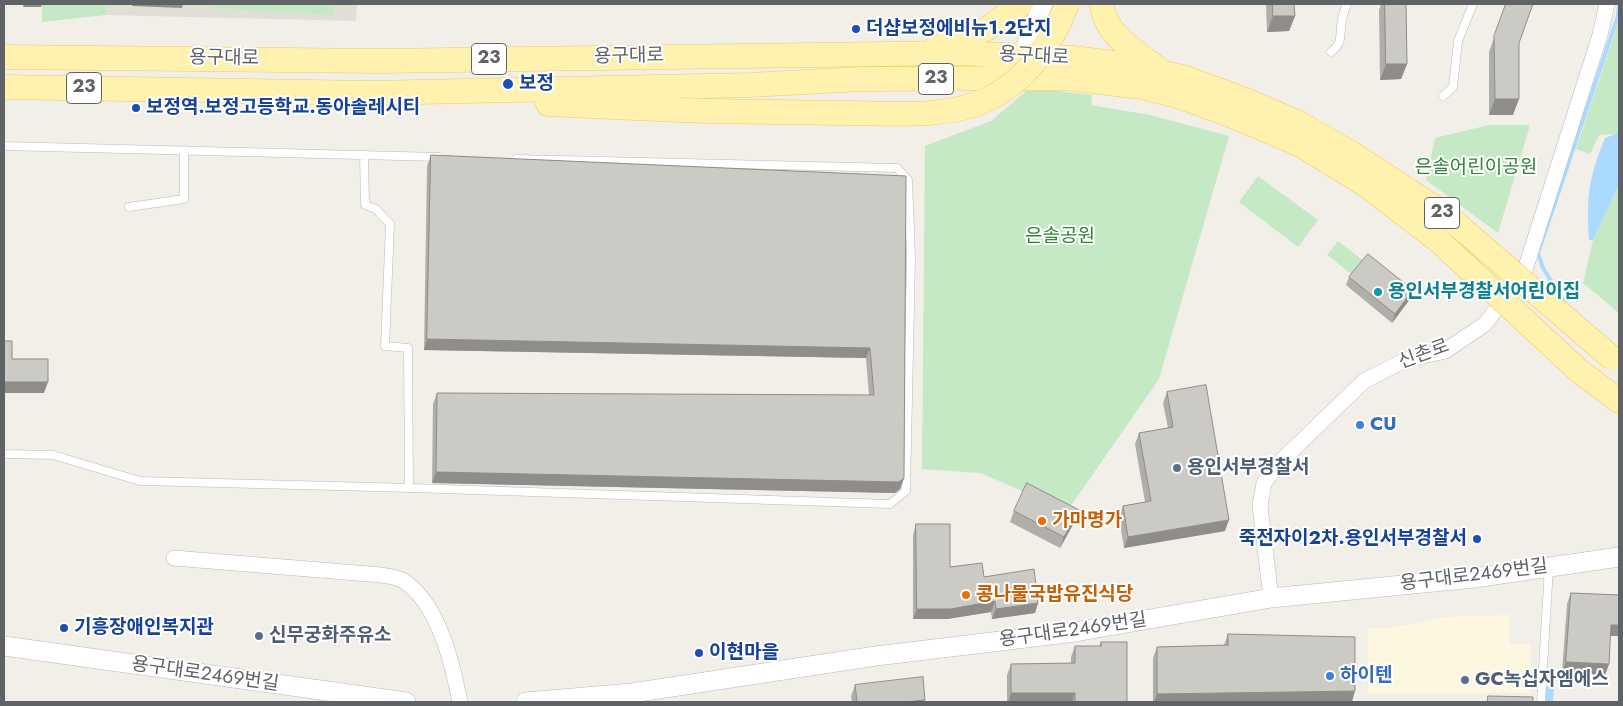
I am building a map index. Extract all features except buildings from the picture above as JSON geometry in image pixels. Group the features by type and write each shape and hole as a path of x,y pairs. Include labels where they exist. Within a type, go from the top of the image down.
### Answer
{"main road":[{"path":"921,53 988,28 1022,4"},
{"path":"409,93 551,104 680,110 888,113 946,111 986,100 1014,82 1041,55 1059,27 1067,4"},
{"path":"1098,81 1091,76 1090,71 1098,67 1167,79 1172,74 1125,45 1103,17 1102,4"},
{"name":"용구대로","path":"7,60 58,57 379,61 921,53 1022,56 1073,58 1172,74 1239,108"},
{"path":"860,79 886,64 959,62 961,58 958,54"},
{"name":"용구대로","path":"4,87 409,93 750,85 860,79 1067,78 1151,89 1239,108"},
{"name":"23","path":"1239,108 1297,122 1351,153 1446,215 1616,361"},
{"name":"23","path":"1239,108 1366,184 1439,241 1578,370 1619,401"}],"street":[{"path":"1012,79 1043,4"},
{"name":"신촌로","path":"1271,598 1260,506 1264,483 1280,462 1364,381 1404,360 1445,351 1484,324 1524,273 1600,35 1607,4"},
{"name":"용구대로2469번길","path":"526,702 666,695 876,656 1075,632 1271,598 1474,578 1619,557"},
{"path":"174,558 381,575 402,579 419,594 440,630 452,663 460,702"},
{"name":"용구대로2469번길","path":"4,646 406,702"}],"lane":[{"path":"1331,52 1338,47 1342,35 1342,21 1347,4"},
{"path":"1443,96 1453,87 1458,41 1473,4"},
{"path":"4,146 443,157"},
{"path":"129,207 184,199 184,150"},
{"path":"364,155 365,205 376,209 390,224 385,346 408,348 409,488"},
{"path":"4,454 53,455 140,481 890,504 906,491 911,257 908,180 897,168 502,158"},
{"path":"1541,702 1549,567"}],"shaded area":[{"path":"106,4 357,4 356,21 106,15"},
{"path":"1510,615 1510,644 1530,644 1530,693 1368,693 1368,628 1390,628 1447,617"}],"green space":[{"path":"42,4 106,4 106,15 42,22"},
{"path":"213,4 335,4 334,15 213,8"},
{"path":"1619,21 1619,134 1599,135 1590,154 1576,149"},
{"name":"은솔공원","path":"1030,88 1092,95 1091,105 1150,115 1229,136 1159,379 1068,510 980,473 922,469 925,146 991,121"},
{"name":"은솔어린이공원","path":"1489,125 1530,125 1498,233 1426,180 1435,138"},
{"path":"1258,176 1318,220 1298,247 1239,202"},
{"path":"1619,184 1619,313 1583,283 1593,240"},
{"path":"1338,241 1365,262 1354,276 1327,255"}],"water":[{"path":"1618,133 1619,184 1593,240 1589,240 1588,211 1595,164 1605,138"},
{"path":"1545,687 1554,687 1553,702 1544,702"}],"waterway":[{"path":"1565,303 1543,268 1538,253 1618,16 1619,5"}],"place":[{"name":"더샵보정에비뉴1.2단지","path":"856,29"},
{"name":"보정","path":"508,84"},
{"name":"보정역.보정고등학교.동아솔레시티","path":"136,108"},
{"name":"용인서부경찰서어린이집","path":"1378,292"},
{"name":"CU","path":"1360,425"},
{"name":"용인서부경찰서","path":"1177,468"},
{"name":"가마명가","path":"1042,521"},
{"name":"죽전자이2차.용인서부경찰서","path":"1477,539"},
{"name":"콩나물국밥유진식당","path":"966,595"},
{"name":"기흥장애인복지관","path":"64,628"},
{"name":"신무궁화주유소","path":"259,636"},
{"name":"이현마을","path":"699,653"},
{"name":"하이텐","path":"1330,676"},
{"name":"GC녹십자엠에스","path":"1465,680"}]}
